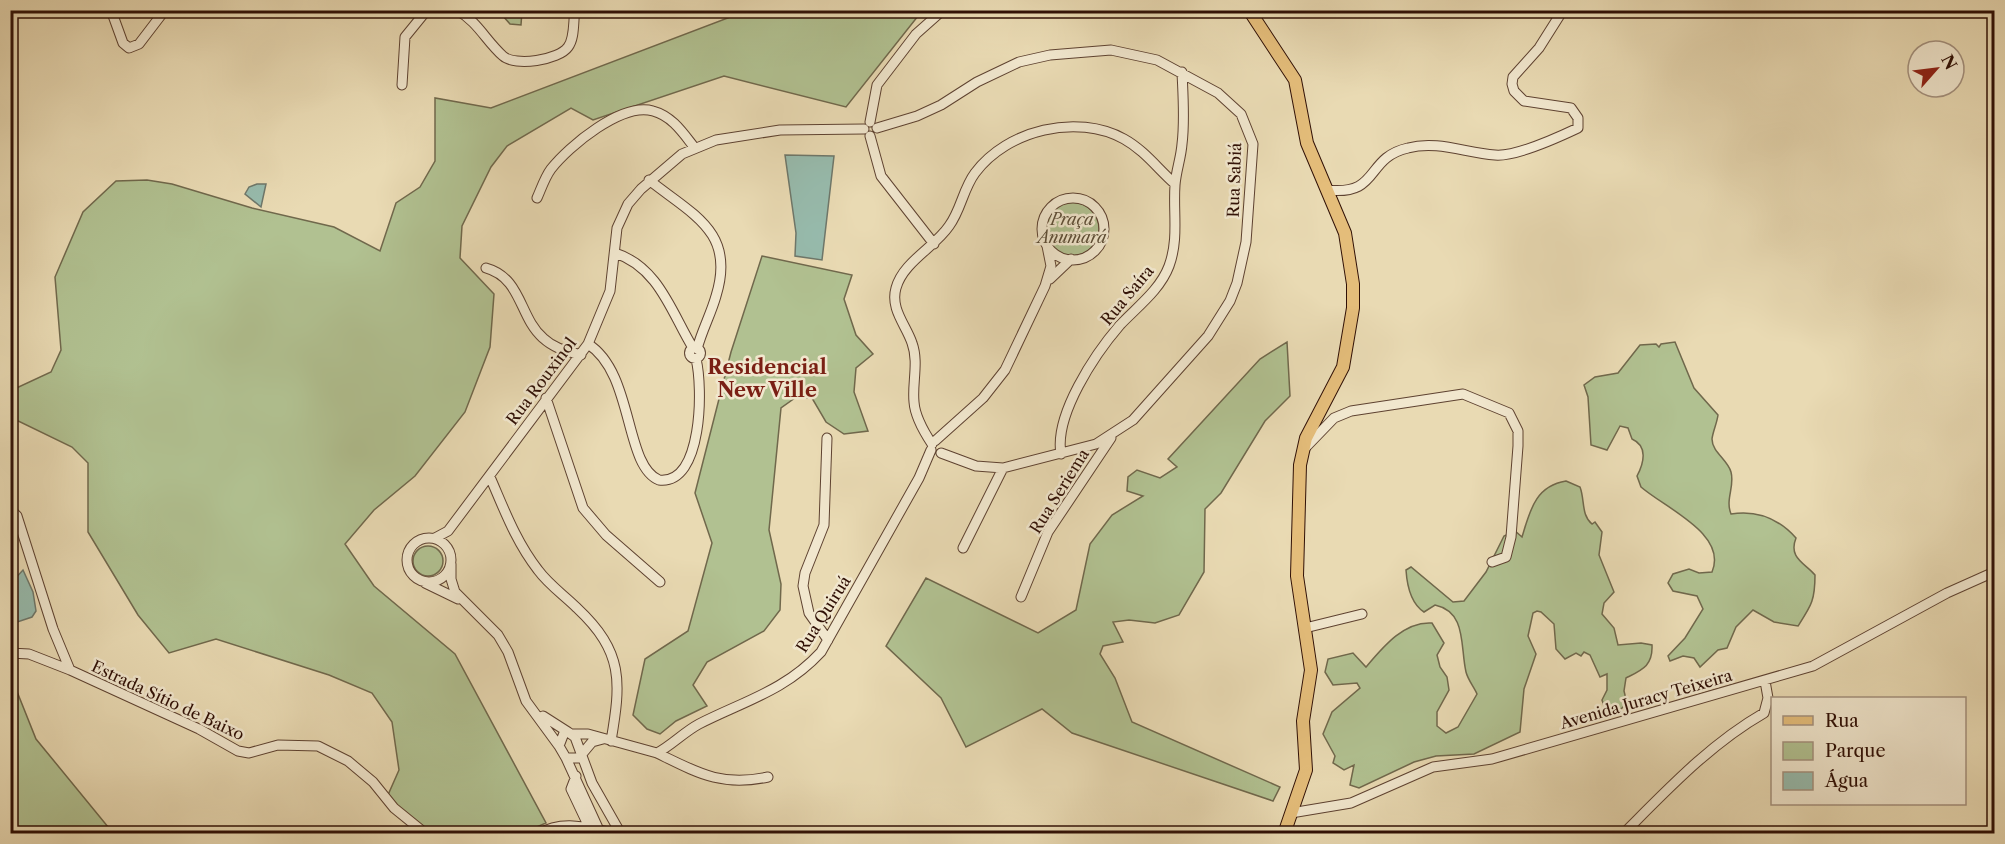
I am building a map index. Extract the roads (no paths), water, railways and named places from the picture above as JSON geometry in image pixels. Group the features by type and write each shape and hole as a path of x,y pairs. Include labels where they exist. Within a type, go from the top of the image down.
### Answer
{"main road":[{"path":"1249,10 1295,80 1307,143 1349,250 1353,308 1343,367 1306,438 1302,451 1297,568 1311,656 1304,721 1306,770 1284,834"}],"street":[{"path":"111,10 123,43 129,48 139,44 165,10"},
{"path":"402,85 405,37 427,10"},
{"path":"457,10 481,28 503,56 516,62 546,58 566,50 570,42 575,10"},
{"path":"934,244 881,176 870,129 877,85 916,34 943,10"},
{"path":"1327,190 1353,190 1369,179 1380,162 1404,148 1435,146 1502,155 1579,127 1578,118 1571,108 1524,101 1514,92 1512,84 1513,77 1539,48 1563,10"},
{"name":"Rua Sabiá","path":"870,129 917,116 941,105 1003,69 1050,55 1092,50 1129,52 1157,60 1182,72 1218,93 1237,108 1252,139 1250,204 1242,266 1219,322 1142,411 1112,436 1096,444 1061,454 991,469 954,460 937,447 924,429 915,410 914,350 896,307 894,294 901,276 934,244 952,222 969,183 982,165 1016,141 1042,130 1068,126 1112,134 1139,149 1175,184"},
{"name":"Rua Saíra","path":"1061,454 1059,445 1070,406 1085,376 1110,339 1151,294 1168,268 1175,232 1175,184 1184,132 1182,72"},
{"path":"537,198 550,171 573,145 602,126 634,111 651,110 666,117 694,147"},
{"name":"Rua Rouxinol","path":"435,538 448,531 482,489 546,398 581,356 610,291 617,228 628,204 649,180 675,158 694,147 762,132 870,129"},
{"path":"649,180 699,221 717,239 721,251 722,271 716,297 693,353"},
{"path":"1045,286 1051,266 1042,225 1051,206 1070,197 1091,203 1103,220 1101,242 1087,257 1071,259 1058,256 1047,246"},
{"path":"588,344 598,350 612,369 645,470 655,479 669,480 683,472 689,464 701,405 693,353 666,296 648,275 615,253"},
{"path":"1045,286 1055,272 1071,259"},
{"path":"614,267 629,261"},
{"path":"486,268 499,273 510,282 543,339 557,349 581,356"},
{"name":"Rua Quiruá","path":"657,753 690,729 784,684 809,664 828,640 948,429 983,398 1005,370 1045,286"},
{"path":"1302,451 1334,418 1351,411 1463,393 1504,410 1513,417 1518,431 1513,514 1506,557 1492,561"},
{"path":"546,398 552,420 560,435 575,492 583,508 606,535 660,582"},
{"path":"535,413 552,420"},
{"name":"Rua Seriema","path":"1021,597 1048,532 1112,436"},
{"path":"827,438 824,525 805,573 803,586 809,613 828,640"},
{"path":"963,548 1003,468"},
{"path":"991,469 993,485"},
{"path":"490,477 519,542 539,572 589,621 608,647 619,684 607,740"},
{"path":"482,489 499,499"},
{"path":"10,509 17,516 53,629 70,670"},
{"name":"Rua Rouxinol","path":"445,544 448,531"},
{"path":"465,602 416,578 408,567 407,553 415,542 428,537 435,538 445,544 450,551 452,586 465,602 487,622 504,645 521,689 567,758 573,777 571,789 595,827"},
{"path":"423,581 437,581 444,577 451,564"},
{"name":"Avenida Juracy Teixeira","path":"1291,813 1351,803 1433,767 1492,759 1765,681 1832,657 1947,593 1995,572"},
{"path":"1305,628 1362,614"},
{"name":"Estrada Sítio de Baixo","path":"10,653 29,654 70,670 189,725 238,751 249,753 278,745 307,744 334,753 373,782 394,808 426,834"},
{"path":"1623,834 1687,770 1731,734 1764,713 1768,704 1765,681"},
{"path":"533,710 570,733 586,772 620,834"},
{"path":"559,746 561,737 570,733 588,734 657,753 691,769 727,781 743,782 768,777"},
{"path":"567,758 581,756 592,742 607,740"},
{"path":"573,777 586,772"},
{"path":"595,827 611,819"},
{"path":"538,834 562,825 595,827 620,834"}],"water":[{"path":"785,155 834,156 822,260 795,256 796,233"},
{"path":"266,184 261,207 245,194 249,187"},
{"path":"23,570 33,592 36,611 32,617 17,622 14,631 11,632 11,583"}],"district":[{"name":"Residencial New Ville","path":"767,378"}],"park label":[{"name":"Praça Anumará","path":"1072,228"}]}
